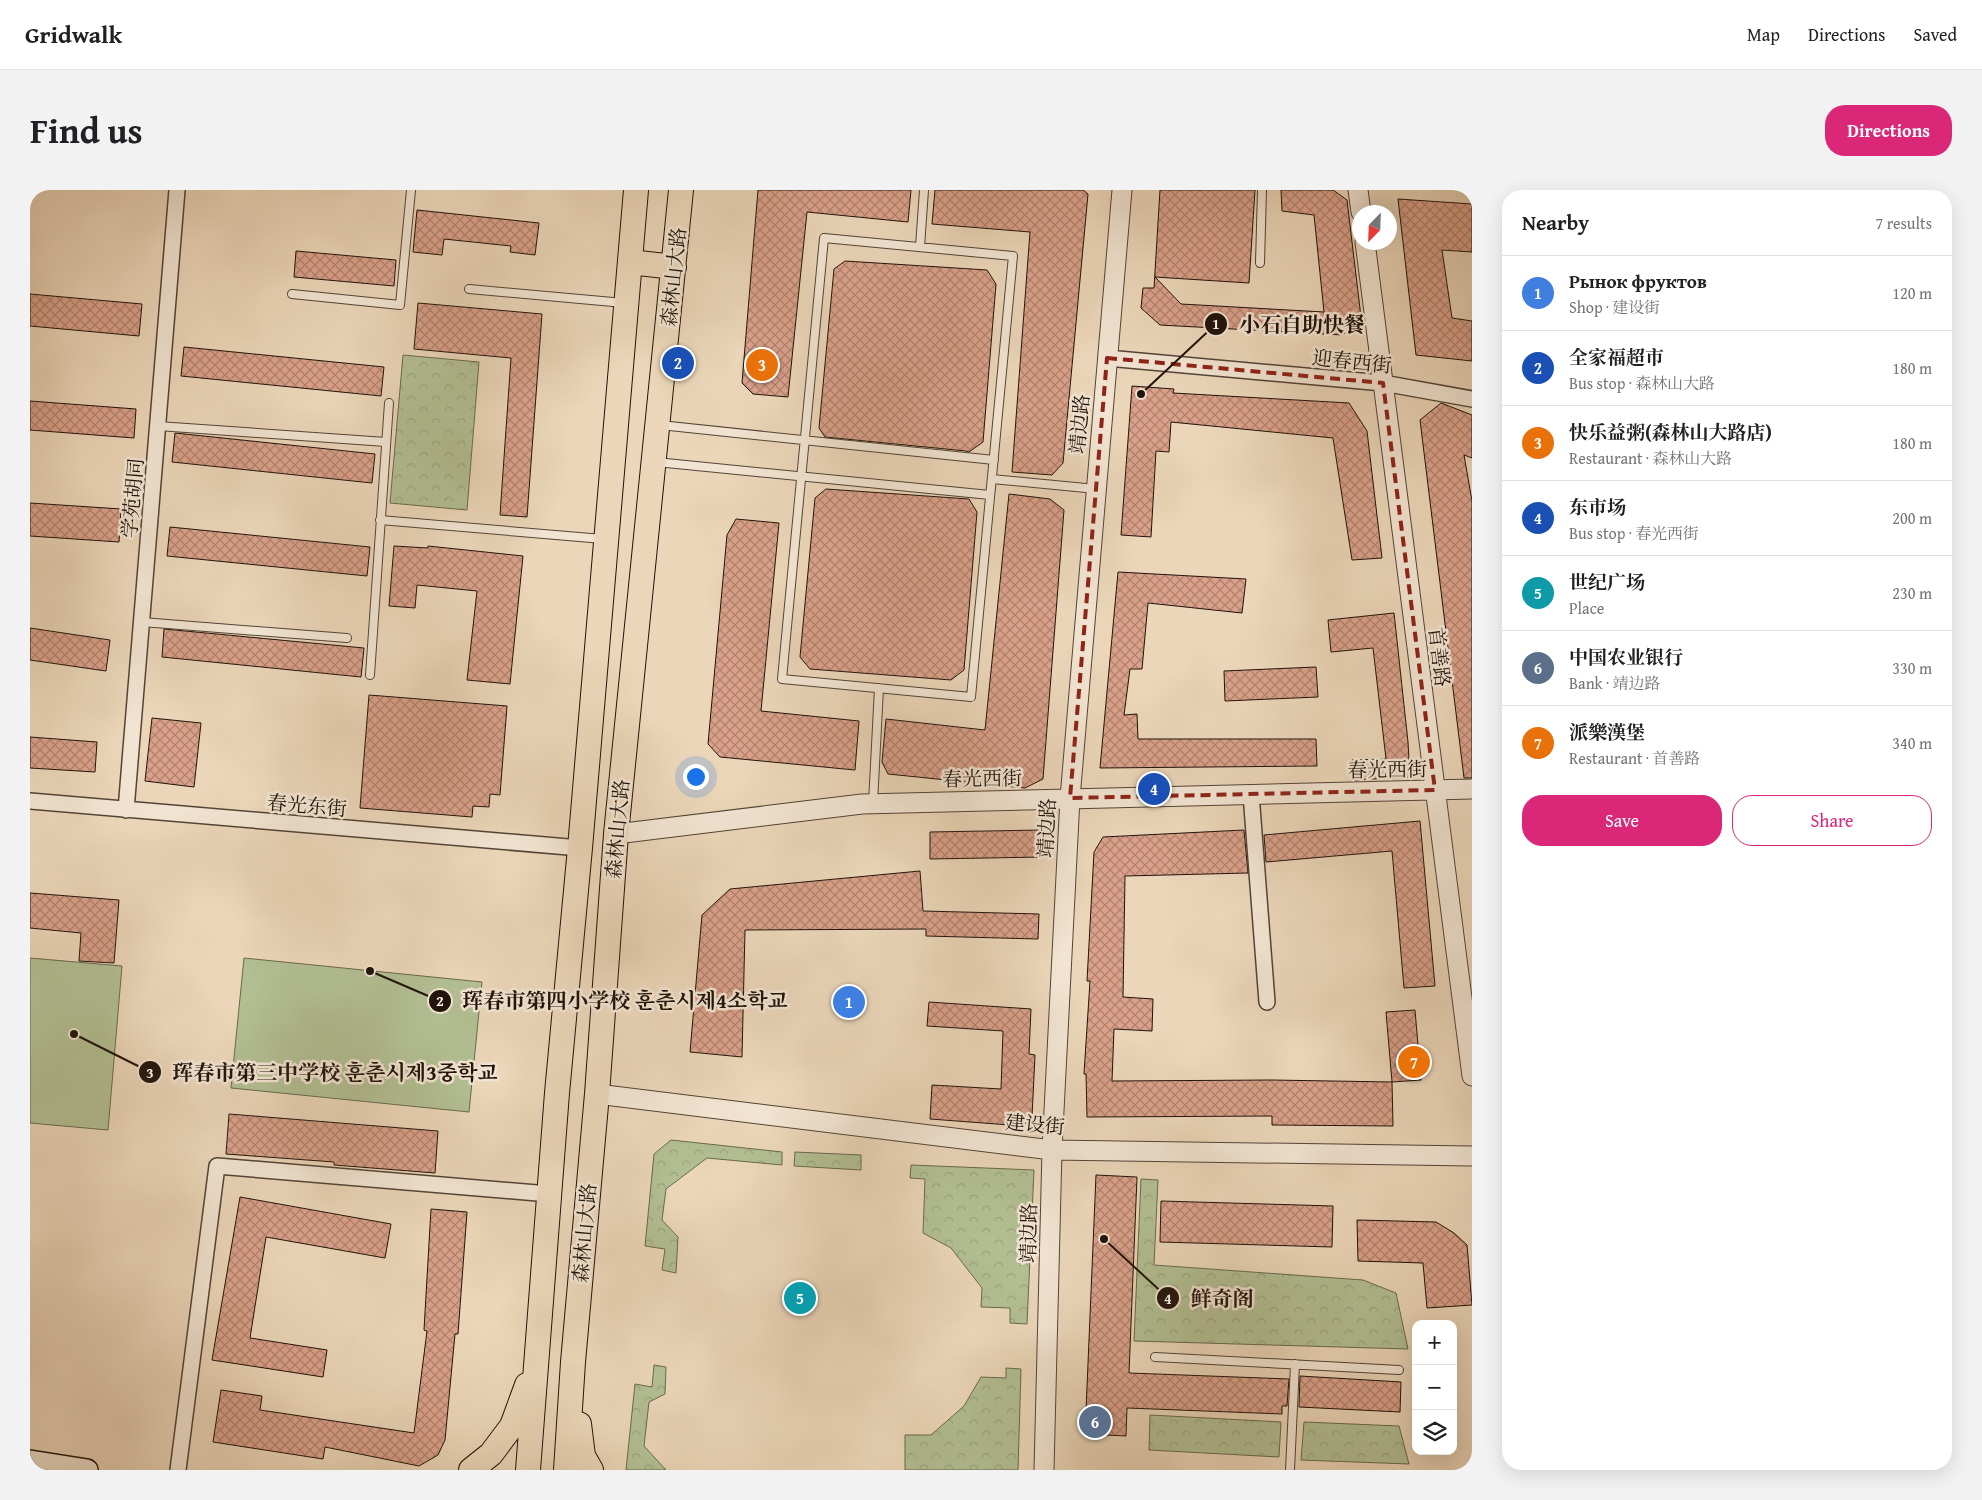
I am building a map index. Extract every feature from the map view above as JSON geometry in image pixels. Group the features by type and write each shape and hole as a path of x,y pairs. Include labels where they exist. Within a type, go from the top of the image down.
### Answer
{"main road":[{"path":"621,190 634,217"},
{"name":"森林山大路","path":"528,1470 557,1093 580,848 636,190"},
{"name":"森林山大路","path":"566,1470 616,834 681,190"},
{"path":"679,218 691,190"},
{"path":"630,262 674,267"},
{"path":"470,1470 491,1454 512,1426 537,1355"},
{"path":"573,1362 583,1456 591,1470"},
{"path":"30,1461 86,1470"}],"street":[{"name":"学苑胡同","path":"126,810 177,190"},
{"name":"靖边路","path":"1044,1470 1052,1150 1070,798 1122,190"},
{"path":"1358,190 1360,205"},
{"name":"首善路","path":"1366,250 1472,1076"},
{"name":"迎春西街","path":"1107,358 1383,383 1472,399"},
{"name":"春光西街","path":"616,834 873,803 1472,789"},
{"path":"1251,794 1267,1002"},
{"name":"春光东街","path":"30,801 580,848"},
{"name":"建设街","path":"597,1094 1052,1150 1472,1156"},
{"path":"178,1470 217,1166 549,1194"}],"lane":[{"path":"292,294 400,305 411,190"},
{"path":"920,247 924,190"},
{"path":"1260,263 1262,190"},
{"path":"824,238 1013,256 971,697 782,679 805,440 824,238"},
{"path":"469,289 627,303"},
{"path":"370,675 389,403"},
{"path":"658,425 994,460"},
{"path":"158,426 386,442"},
{"path":"655,462 990,495"},
{"path":"992,480 1096,489"},
{"path":"380,520 606,539"},
{"path":"142,622 347,638"},
{"path":"873,803 879,688"},
{"path":"1155,1357 1399,1370"},
{"path":"1290,1470 1295,1364"}],"highlighted area":[{"path":"1107,358 1383,383 1435,790 1070,798"}],"green space":[{"path":"403,355 479,362 467,510 390,503"},
{"path":"30,958 122,966 108,1130 30,1123"},
{"path":"244,958 482,982 469,1112 231,1088"},
{"path":"671,1140 782,1152 782,1165 707,1158 666,1189 662,1220 678,1237 676,1273 662,1270 665,1249 645,1246 654,1154"},
{"path":"795,1152 861,1155 861,1170 794,1166"},
{"path":"911,1165 1034,1170 1027,1324 1010,1323 1010,1308 981,1307 982,1288 951,1248 923,1233 925,1179 910,1178"},
{"path":"1141,1179 1158,1180 1154,1265 1363,1280 1396,1293 1408,1349 1134,1341"},
{"path":"654,1365 666,1367 665,1394 649,1402 644,1446 666,1470 626,1470 635,1384 652,1387"},
{"path":"1006,1368 1021,1369 1018,1470 905,1470 905,1435 931,1435 964,1406 981,1377 1006,1378"},
{"path":"1150,1415 1281,1422 1279,1457 1149,1450"},
{"path":"1304,1422 1399,1426 1409,1464 1301,1460"}],"building":[{"path":"758,190 911,190 908,222 807,212 788,397 753,394 742,383"},
{"path":"935,190 1083,190 1088,194 1063,463 1052,475 1012,472 1030,232 932,224"},
{"path":"1160,190 1255,190 1249,283 1155,277 1181,304 1324,312 1314,215 1282,211 1281,190 1333,190 1347,200 1361,317 1343,335 1160,325 1141,308 1143,288 1154,288"},
{"path":"1398,199 1472,204 1472,252 1442,250 1452,318 1472,321 1472,361 1416,355"},
{"path":"417,210 539,223 535,255 510,252 511,246 444,239 442,255 413,252"},
{"path":"296,251 396,260 394,286 294,277"},
{"path":"845,261 987,270 996,284 983,442 969,452 825,437 819,428 834,269"},
{"path":"30,294 142,304 139,336 30,326"},
{"path":"418,303 542,314 527,517 500,515 511,358 414,349"},
{"path":"184,347 384,367 381,396 181,376"},
{"path":"1132,386 1174,389 1173,393 1349,403 1367,431 1382,558 1352,560 1333,438 1171,422 1169,452 1156,451 1151,537 1121,535"},
{"path":"30,401 136,409 134,438 30,430"},
{"path":"1441,403 1472,415 1472,458 1464,455 1472,501 1472,778 1464,778 1420,420"},
{"path":"175,433 375,454 372,483 172,462"},
{"path":"826,489 969,499 977,512 964,670 951,680 810,669 800,657 815,498"},
{"path":"1009,494 1050,499 1064,510 1043,779 1025,788 888,774 882,762 886,719 985,730"},
{"path":"30,503 121,509 119,542 30,536"},
{"path":"736,519 779,523 761,711 859,721 855,770 720,757 708,744 727,535"},
{"path":"170,527 370,547 367,576 167,556"},
{"path":"394,546 428,548 428,546 523,556 510,684 467,680 477,591 417,585 415,608 389,606"},
{"path":"1118,572 1246,579 1242,613 1148,603 1142,669 1130,669 1124,715 1137,714 1138,739 1316,739 1317,766 1100,768"},
{"path":"1394,613 1410,777 1353,780 1352,760 1386,759 1373,648 1331,652 1328,620"},
{"path":"30,628 110,640 106,671 30,660"},
{"path":"164,629 364,648 361,677 162,657"},
{"path":"1316,667 1318,697 1225,701 1224,671"},
{"path":"369,695 507,706 500,795 490,794 489,807 473,806 472,817 360,808"},
{"path":"152,718 201,723 194,787 145,781"},
{"path":"30,737 97,742 95,772 30,768"},
{"path":"1420,821 1435,986 1404,988 1392,851 1266,862 1264,835"},
{"path":"1043,830 1043,857 930,859 930,832"},
{"path":"1244,830 1248,873 1125,876 1123,997 1153,999 1152,1031 1114,1029 1112,1081 1272,1080 1392,1082 1393,1126 1272,1125 1272,1116 1087,1117 1086,1074 1084,1074 1090,981 1087,981 1094,852 1103,837"},
{"path":"920,871 923,911 1039,914 1038,939 926,936 926,929 745,930 742,1057 690,1052 702,915 730,889"},
{"path":"30,893 119,900 114,963 79,961 81,933 30,928"},
{"path":"929,1002 1031,1009 1029,1054 1035,1055 1032,1117 1023,1126 930,1119 932,1085 1001,1089 1003,1031 927,1026"},
{"path":"1415,1010 1421,1080 1392,1082 1386,1012"},
{"path":"229,1114 438,1131 435,1173 334,1165 334,1162 226,1154"},
{"path":"1096,1175 1137,1177 1129,1373 1289,1379 1287,1406 1282,1406 1282,1414 1127,1408 1126,1436 1085,1434"},
{"path":"240,1197 391,1224 385,1258 266,1237 250,1338 327,1350 323,1377 212,1360"},
{"path":"1161,1201 1333,1206 1332,1247 1160,1242"},
{"path":"431,1209 467,1212 458,1334 455,1334 445,1440 438,1455 419,1466 325,1447 323,1459 213,1442 221,1390 262,1396 260,1410 414,1433 427,1331 424,1330"},
{"path":"1357,1220 1436,1222 1454,1233 1467,1245 1472,1305 1427,1308 1423,1263 1358,1261"},
{"path":"1300,1376 1401,1382 1400,1412 1299,1407"}],"place":[{"name":"全家福超市","path":"678,363"},
{"name":"快乐益粥(森林山大路店)","path":"762,365"},
{"name":"小石自助快餐","path":"1141,394"},
{"name":"东市场","path":"1154,789"},
{"name":"珲春市第四小学校 훈춘시제4소학교","path":"370,971"},
{"name":"Рынок фруктов","path":"849,1002"},
{"name":"珲春市第三中学校 훈춘시제3중학교","path":"74,1034"},
{"name":"派樂漢堡","path":"1414,1062"},
{"name":"鲜奇阁","path":"1104,1239"},
{"name":"世纪广场","path":"800,1298"},
{"name":"中国农业银行","path":"1095,1422"}]}
